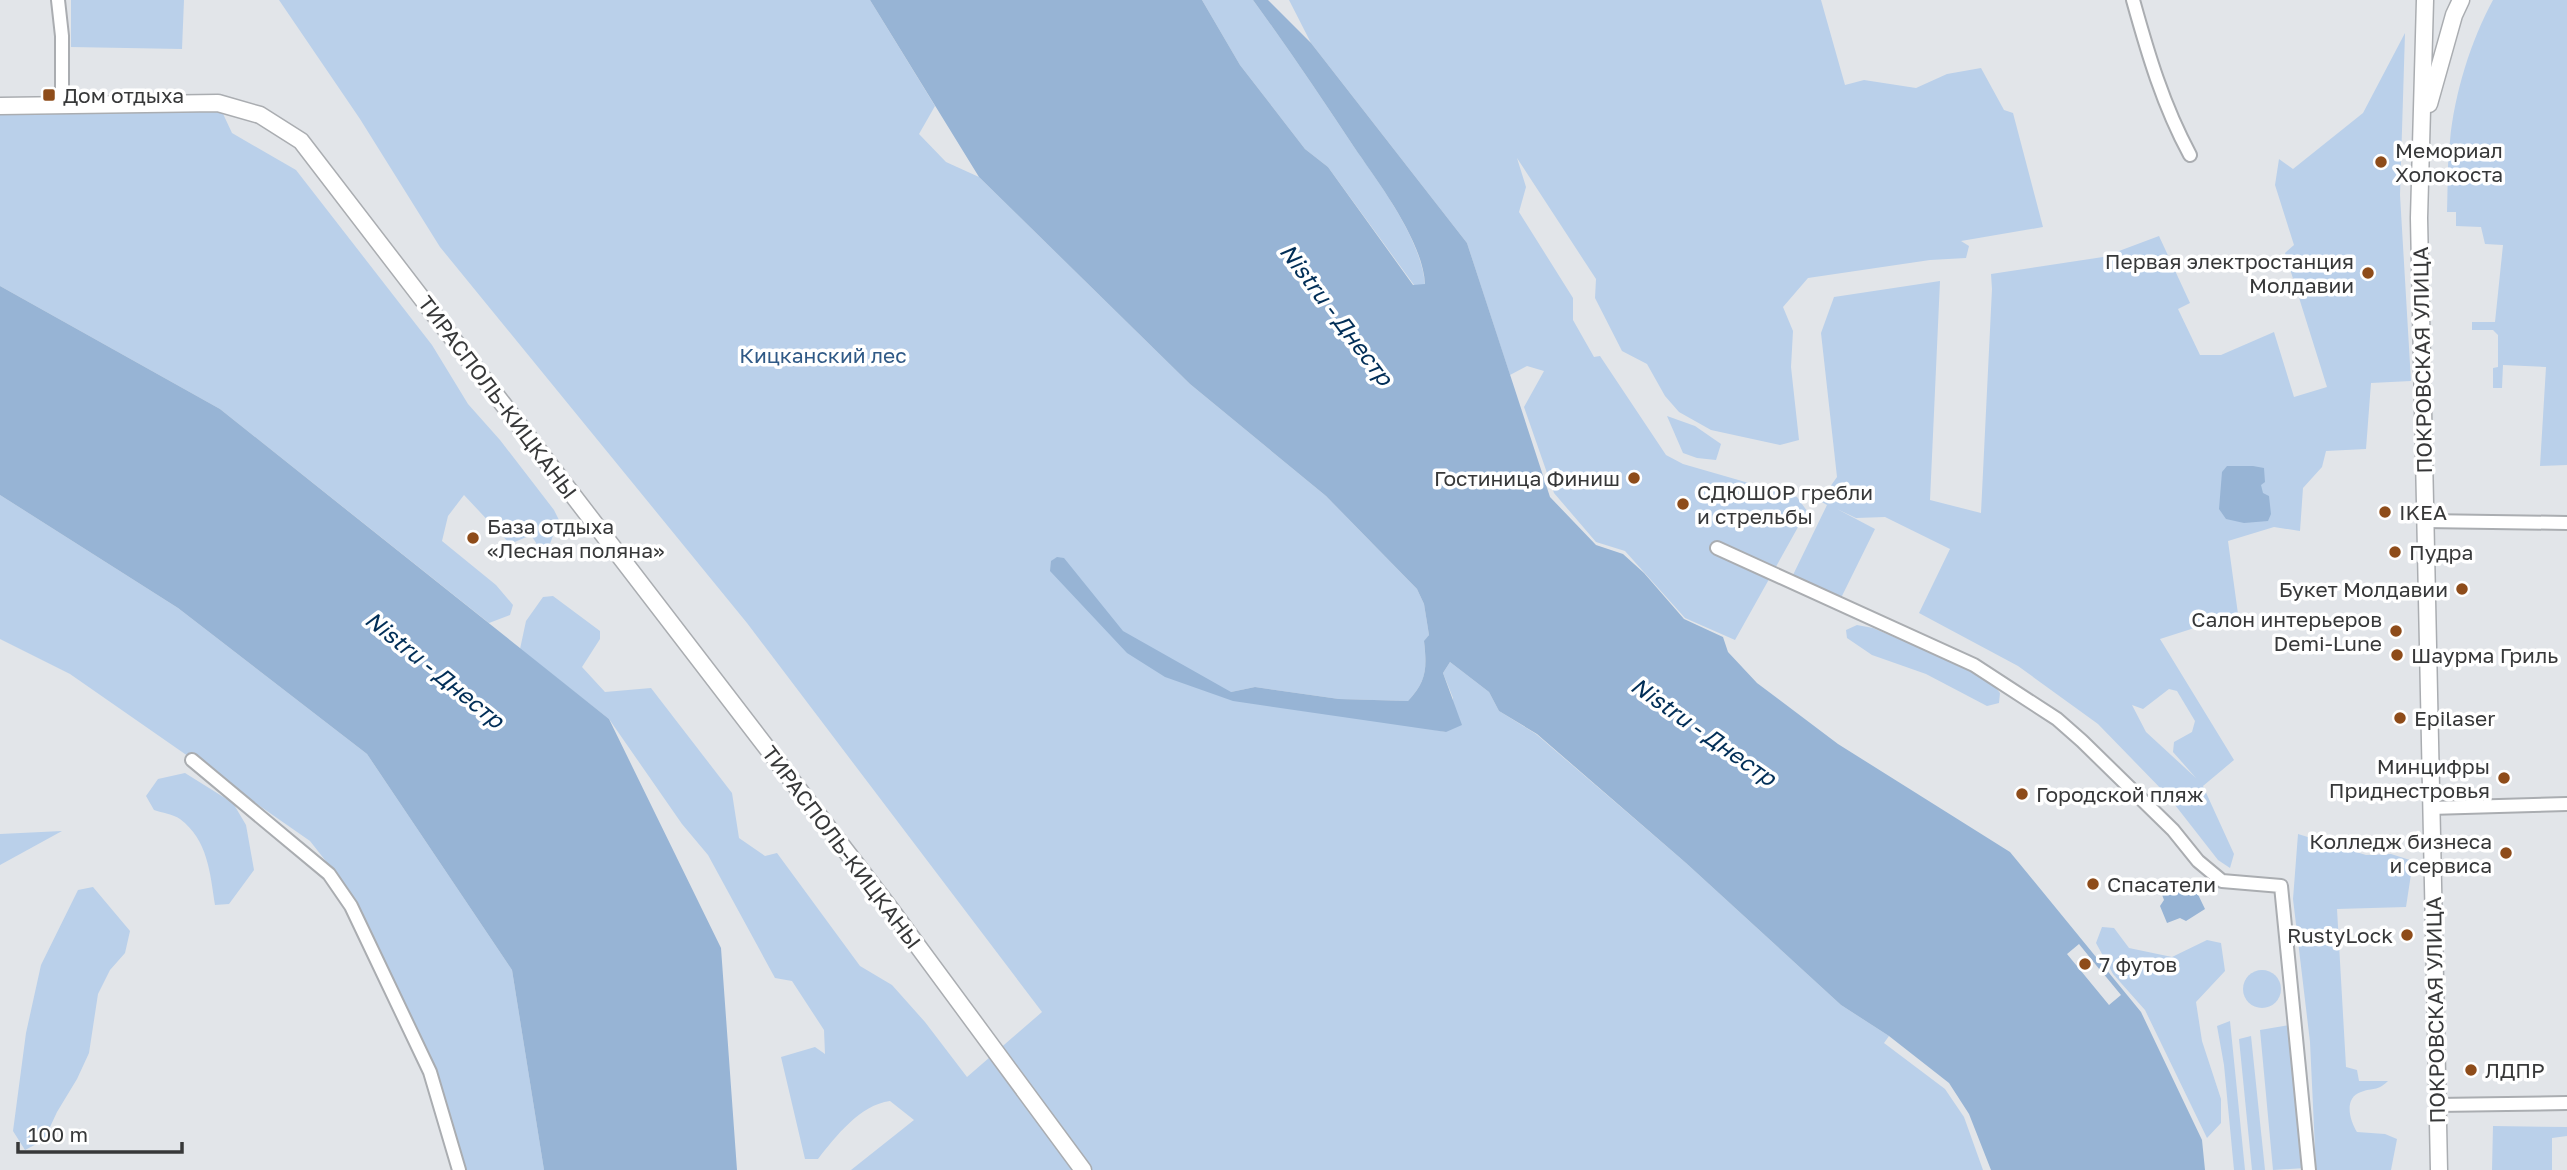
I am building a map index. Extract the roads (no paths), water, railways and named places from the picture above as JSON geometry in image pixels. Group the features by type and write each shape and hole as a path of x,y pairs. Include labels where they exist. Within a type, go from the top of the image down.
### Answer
{"street":[{"path":"58,0 62,36 62,104"},
{"path":"2133,0 2158,88 2190,155"},
{"path":"2425,4 2439,17 2458,7"},
{"name":"ПОКРОВСКАЯ УЛИЦА","path":"2425,4 2419,218 2439,1170"},
{"name":"ПОКРОВСКАЯ УЛИЦА","path":"2421,137 2458,7"},
{"name":"ТИРАСПОЛЬ-КИЦКАНЫ","path":"0,106 218,103 260,115 301,141 889,907 1083,1170"},
{"path":"2426,521 2567,523"},
{"path":"1717,548 1974,665 2057,719 2173,830 2198,861 2222,881 2281,886 2309,1170"},
{"path":"191,760 329,874 351,906 430,1072 458,1170"},
{"path":"2430,808 2567,804"},
{"path":"2437,1105 2567,1103"}],"water":[{"name":"Nistru - Днестр","path":"870,0 1202,0 1240,65 1305,149 1328,167 1413,285 1425,284 1416,249 1398,212 1253,0 1268,0 1311,43 1467,243 1550,497 1596,545 1623,554 1644,573 1684,619 1723,637 1728,652 1757,683 1838,744 2010,852 2141,1012 2202,1140 2205,1170 1991,1170 1969,1114 1949,1083 1889,1036 1841,1005 1686,863 1537,734 1499,711 1489,692 1450,662 1443,673 1462,725 1446,732 1233,701 1165,677 1127,653 1050,571 1051,561 1057,557 1064,558 1123,631 1231,692 1255,687 1339,699 1408,701 1419,687 1424,674 1424,641 1429,635 1424,604 1417,589 1326,496 1190,384 979,177"},
{"name":"Nistru - Днестр","path":"0,286 220,409 609,719 721,948 737,1170 544,1170 512,970 367,754 178,608 0,495"},
{"path":"2227,466 2264,468 2265,482 2261,485 2263,493 2269,496 2271,514 2268,521 2244,523 2226,519 2219,509 2222,472"},
{"path":"2191,880 2205,909 2186,921 2180,918 2167,923 2160,906 2164,900 2161,892"}],"place":[{"name":"Дом отдыха","path":"49,95"},
{"name":"Мемориал Холокоста","path":"2381,162"},
{"name":"Первая электростанция Молдавии","path":"2368,273"},
{"name":"Гостиница Финиш","path":"1634,478"},
{"name":"СДЮШОР гребли и стрельбы","path":"1683,504"},
{"name":"IKEA","path":"2385,512"},
{"name":"База отдыха «Лесная поляна»","path":"473,538"},
{"name":"Пудра","path":"2395,552"},
{"name":"Букет Молдавии","path":"2462,589"},
{"name":"Салон интерьеров Demi-Lune","path":"2396,631"},
{"name":"Шаурма Гриль","path":"2397,655"},
{"name":"Epilaser","path":"2400,718"},
{"name":"Минцифры Приднестровья","path":"2504,778"},
{"name":"Городской пляж","path":"2022,794"},
{"name":"Колледж бизнеса и сервиса","path":"2506,853"},
{"name":"Спасатели","path":"2093,884"},
{"name":"RustyLock","path":"2407,935"},
{"name":"7 футов","path":"2085,964"},
{"name":"ЛДПР","path":"2471,1070"}],"park label":[{"name":"Кицканский лес","path":"823,355"}]}
